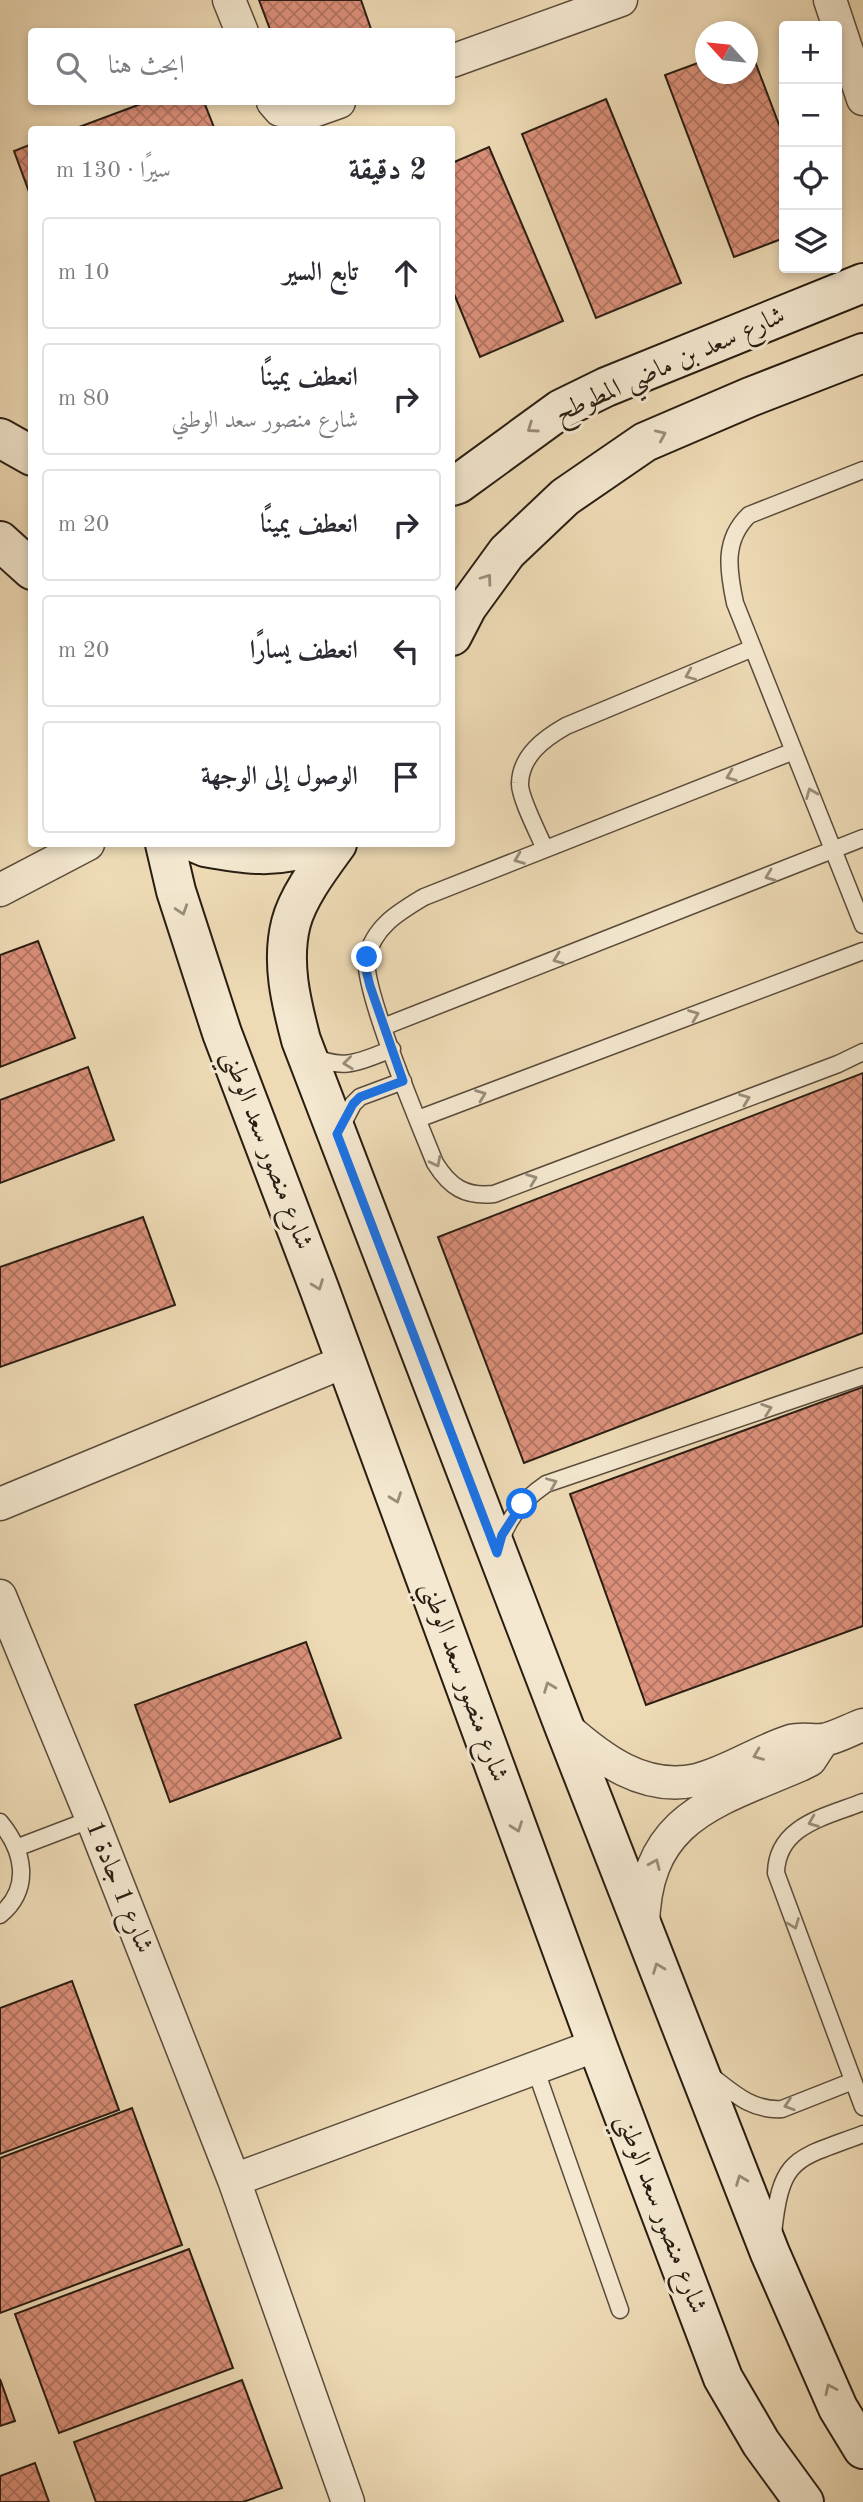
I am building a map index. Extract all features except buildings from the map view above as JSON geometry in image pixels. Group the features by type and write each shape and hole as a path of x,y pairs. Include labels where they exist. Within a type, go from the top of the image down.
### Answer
{"street":[{"path":"229,0 240,28"},
{"path":"455,60 621,0"},
{"path":"830,0 863,99"},
{"path":"276,105 280,110 305,114 330,105"},
{"name":"شارع سعد بن ماضي المطوطح","path":"455,484 561,409 606,387 863,283"},
{"path":"455,630 467,607 506,552 565,497 645,442 750,397 863,354"},
{"path":"0,438 28,454"},
{"path":"0,541 28,566"},
{"path":"0,890 82,847"},
{"name":"شارع منصور سعد الوطني","path":"166,847 176,891 222,1033 723,2378 794,2496"},
{"path":"205,847 253,856 307,847"},
{"path":"335,847 315,875 292,921 286,956 290,996 305,1052 770,2253 838,2408 863,2449"},
{"path":"0,1504 346,1361"},
{"name":"شارع 1 جادة 1","path":"0,1597 92,1819 234,2180 348,2502"},
{"path":"564,1726 595,1754 631,1774 674,1783 698,1780 792,1741 823,1740 863,1725"},
{"path":"643,1930 643,1905 648,1881 657,1858 681,1826 696,1812 810,1760 823,1740"},
{"path":"234,2180 597,2045"}],"lane":[{"path":"863,470 749,515 739,525 732,540 729,575 735,603 863,925"},
{"path":"545,849 520,783 529,757 537,746 566,726 753,648"},
{"path":"794,751 424,897 381,927 367,957 366,970 383,1027 435,1163 455,1189 481,1195 494,1194 825,1069 863,1052"},
{"path":"383,1027 863,838"},
{"path":"418,1119 863,951"},
{"path":"305,1052 321,1060 346,1065 392,1049"},
{"path":"337,1134 353,1104 360,1097 403,1081"},
{"path":"497,1553 510,1518 546,1484 863,1376"},
{"path":"863,1802 796,1829 776,1858 776,1873 783,1896 863,2107"},
{"path":"16,1848 92,1819"},
{"path":"0,1822 10,1834 16,1848 22,1876 18,1894 9,1908 0,1915"},
{"path":"696,2065 745,2102 770,2109 782,2109 853,2081"},
{"path":"535,2068 620,2310"},
{"path":"770,2253 780,2190 785,2176 796,2161 863,2134"}],"route":[{"path":"367,957 366,970 370,986 403,1081 360,1097 353,1104 337,1134 497,1553 510,1518 522,1504"}]}
